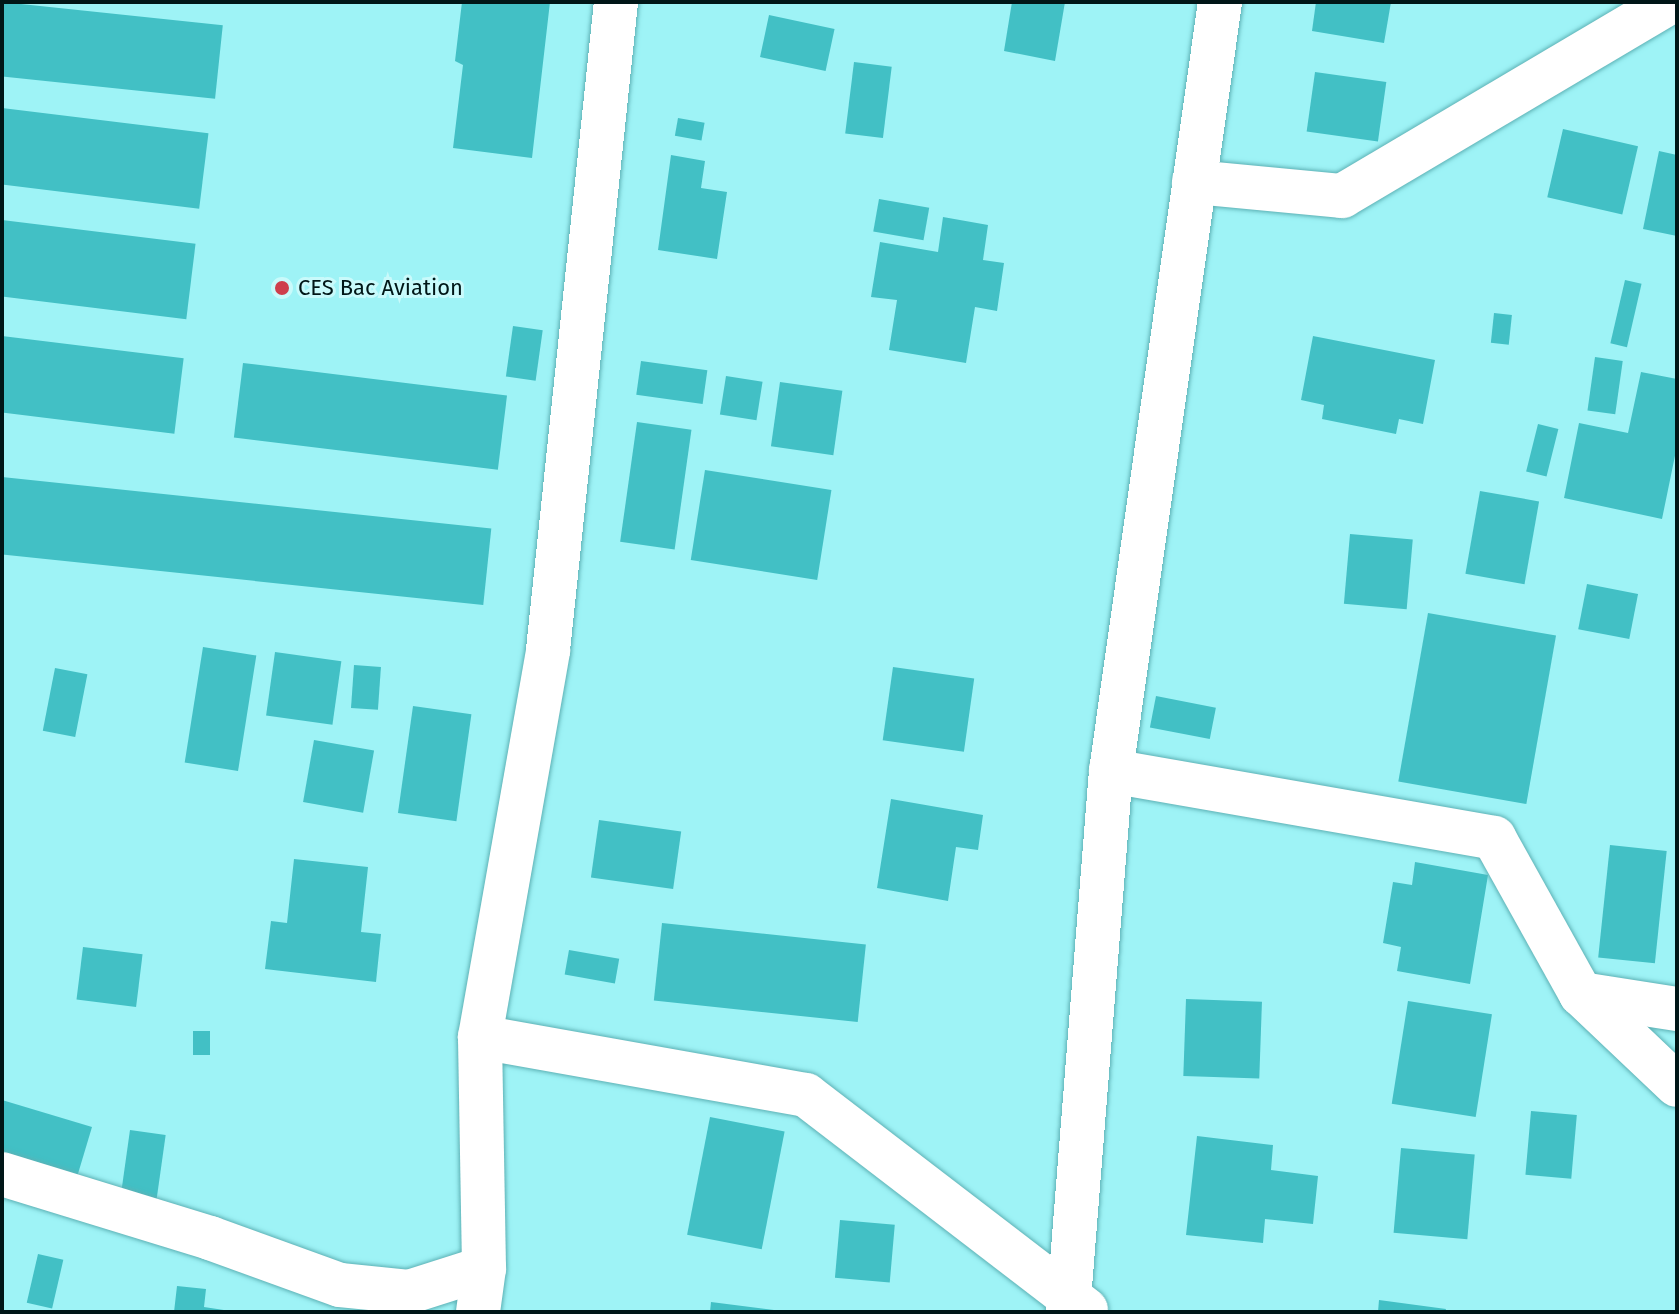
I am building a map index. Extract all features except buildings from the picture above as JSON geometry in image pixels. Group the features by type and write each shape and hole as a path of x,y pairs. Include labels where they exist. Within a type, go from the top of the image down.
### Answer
{"street":[{"path":"478,1312 484,1268 480,1037 548,650 616,2"},
{"path":"1075,1307 1111,771 1220,2"},
{"path":"1194,182 1342,196 1670,2"},
{"path":"1111,771 1494,838 1581,994 1677,1085"},
{"path":"1581,994 1677,1009"},
{"path":"480,1037 806,1095 1075,1307"},
{"path":"2,1174 210,1238 340,1285 409,1292 484,1268"}],"place":[{"name":"CES Bac Aviation","path":"282,288"}]}
